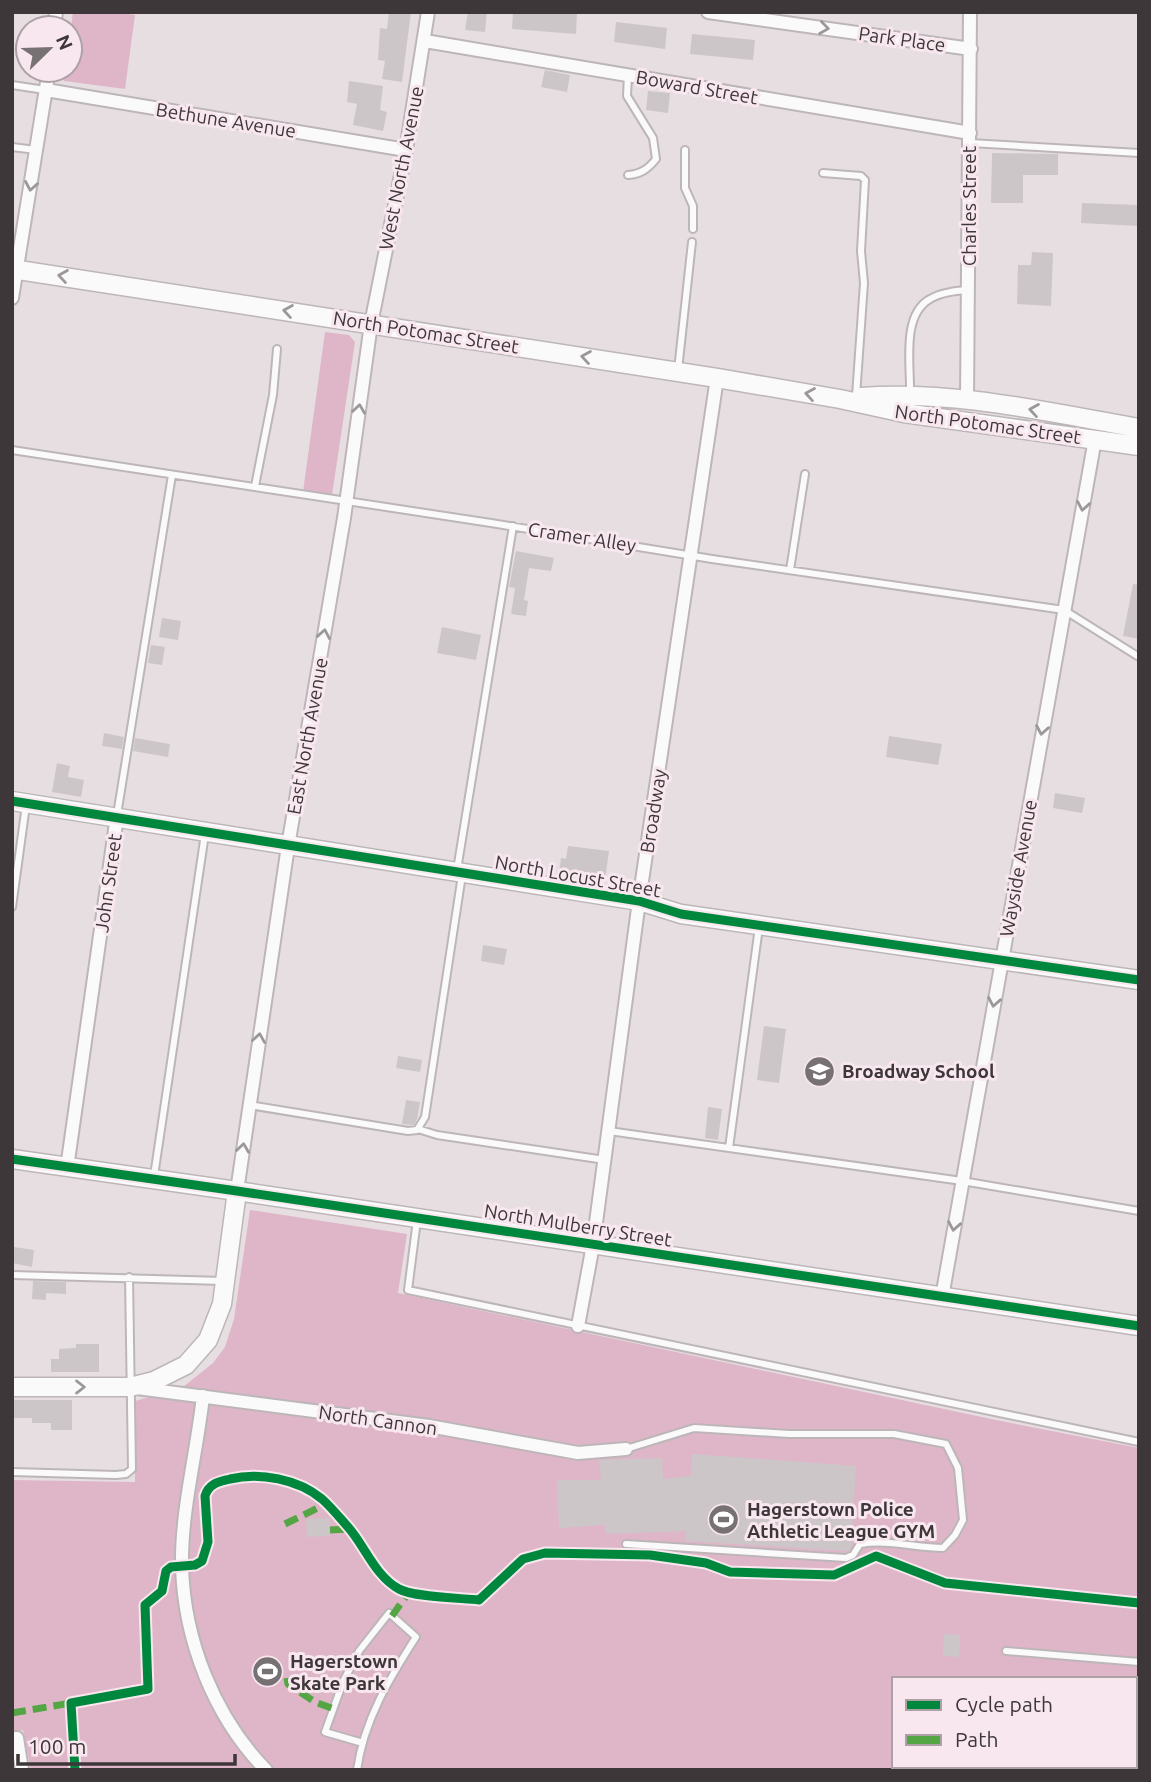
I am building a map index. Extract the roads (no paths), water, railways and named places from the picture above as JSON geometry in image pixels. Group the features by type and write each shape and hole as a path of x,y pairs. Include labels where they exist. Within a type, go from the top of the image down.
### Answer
{"main road":[{"name":"North Potomac Street","path":"14,269 848,398 904,413 1135,447"},
{"name":"North Potomac Street","path":"848,398 910,395 967,400 1139,428"},
{"name":"North Locust Street","path":"19,802 639,901 681,914 1139,980"},
{"name":"North Mulberry Street","path":"12,1159 1139,1326"},
{"path":"12,1387 130,1387 154,1381 186,1365 208,1340 222,1304 237,1191"}],"street":[{"name":"West North Avenue","path":"371,324 406,150 428,12"},
{"name":"Park Place","path":"708,12 971,49"},
{"name":"Charles Street","path":"967,400 970,12"},
{"name":"Boward Street","path":"425,41 970,138"},
{"path":"12,298 14,269 47,84"},
{"name":"Bethune Avenue","path":"46,90 406,150"},
{"name":"East North Avenue","path":"237,1191 288,846 347,500 371,324"},
{"name":"Broadway","path":"578,1326 593,1245 639,901 718,378"},
{"name":"Wayside Avenue","path":"942,1297 1095,439"},
{"name":"John Street","path":"67,1168 117,816"},
{"name":"North Cannon","path":"130,1387 429,1426 578,1453 626,1449"},
{"path":"203,1396 182,1565 186,1606 197,1651 220,1707 239,1737 266,1770"},
{"path":"12,1739 17,1738 22,1770"}],"lane":[{"path":"628,75 627,96 653,138 656,159 637,174 628,175"},
{"path":"12,85 46,90"},
{"path":"970,138 1139,153"},
{"path":"12,147 37,150"},
{"path":"685,150 685,188 693,206 693,229"},
{"path":"823,173 861,176 865,180 861,251 864,283 848,398"},
{"path":"678,372 692,242"},
{"path":"910,395 911,330 916,315 932,297 968,289"},
{"path":"255,486 273,396 277,349"},
{"name":"Cramer Alley","path":"12,450 1063,610 1139,657"},
{"path":"790,570 804,474"},
{"name":"John Street","path":"117,816 172,475"},
{"path":"418,1129 425,1117 459,873 513,526"},
{"path":"12,907 19,802"},
{"path":"154,1180 206,832"},
{"path":"729,1148 759,925"},
{"path":"249,1105 605,1160"},
{"path":"609,1131 962,1181 1139,1211"},
{"path":"417,1218 408,1290 1139,1442"},
{"path":"12,1275 223,1281"},
{"path":"12,1472 116,1475 130,1472 133,1464 129,1277"},
{"path":"626,1449 694,1428 789,1434 894,1434 946,1444 958,1468 963,1520 955,1535 943,1548 919,1548 872,1541 860,1544 853,1555 846,1558 626,1544"},
{"path":"357,1770 363,1743 385,1686 416,1637 389,1613 359,1651 344,1682 326,1732 363,1743"},
{"path":"1006,1651 1139,1662"}],"place":[{"name":"Broadway School","path":"819,1071"},
{"name":"Hagerstown Police Athletic League GYM","path":"724,1520"},
{"name":"Hagerstown Skate Park","path":"267,1672"}]}
